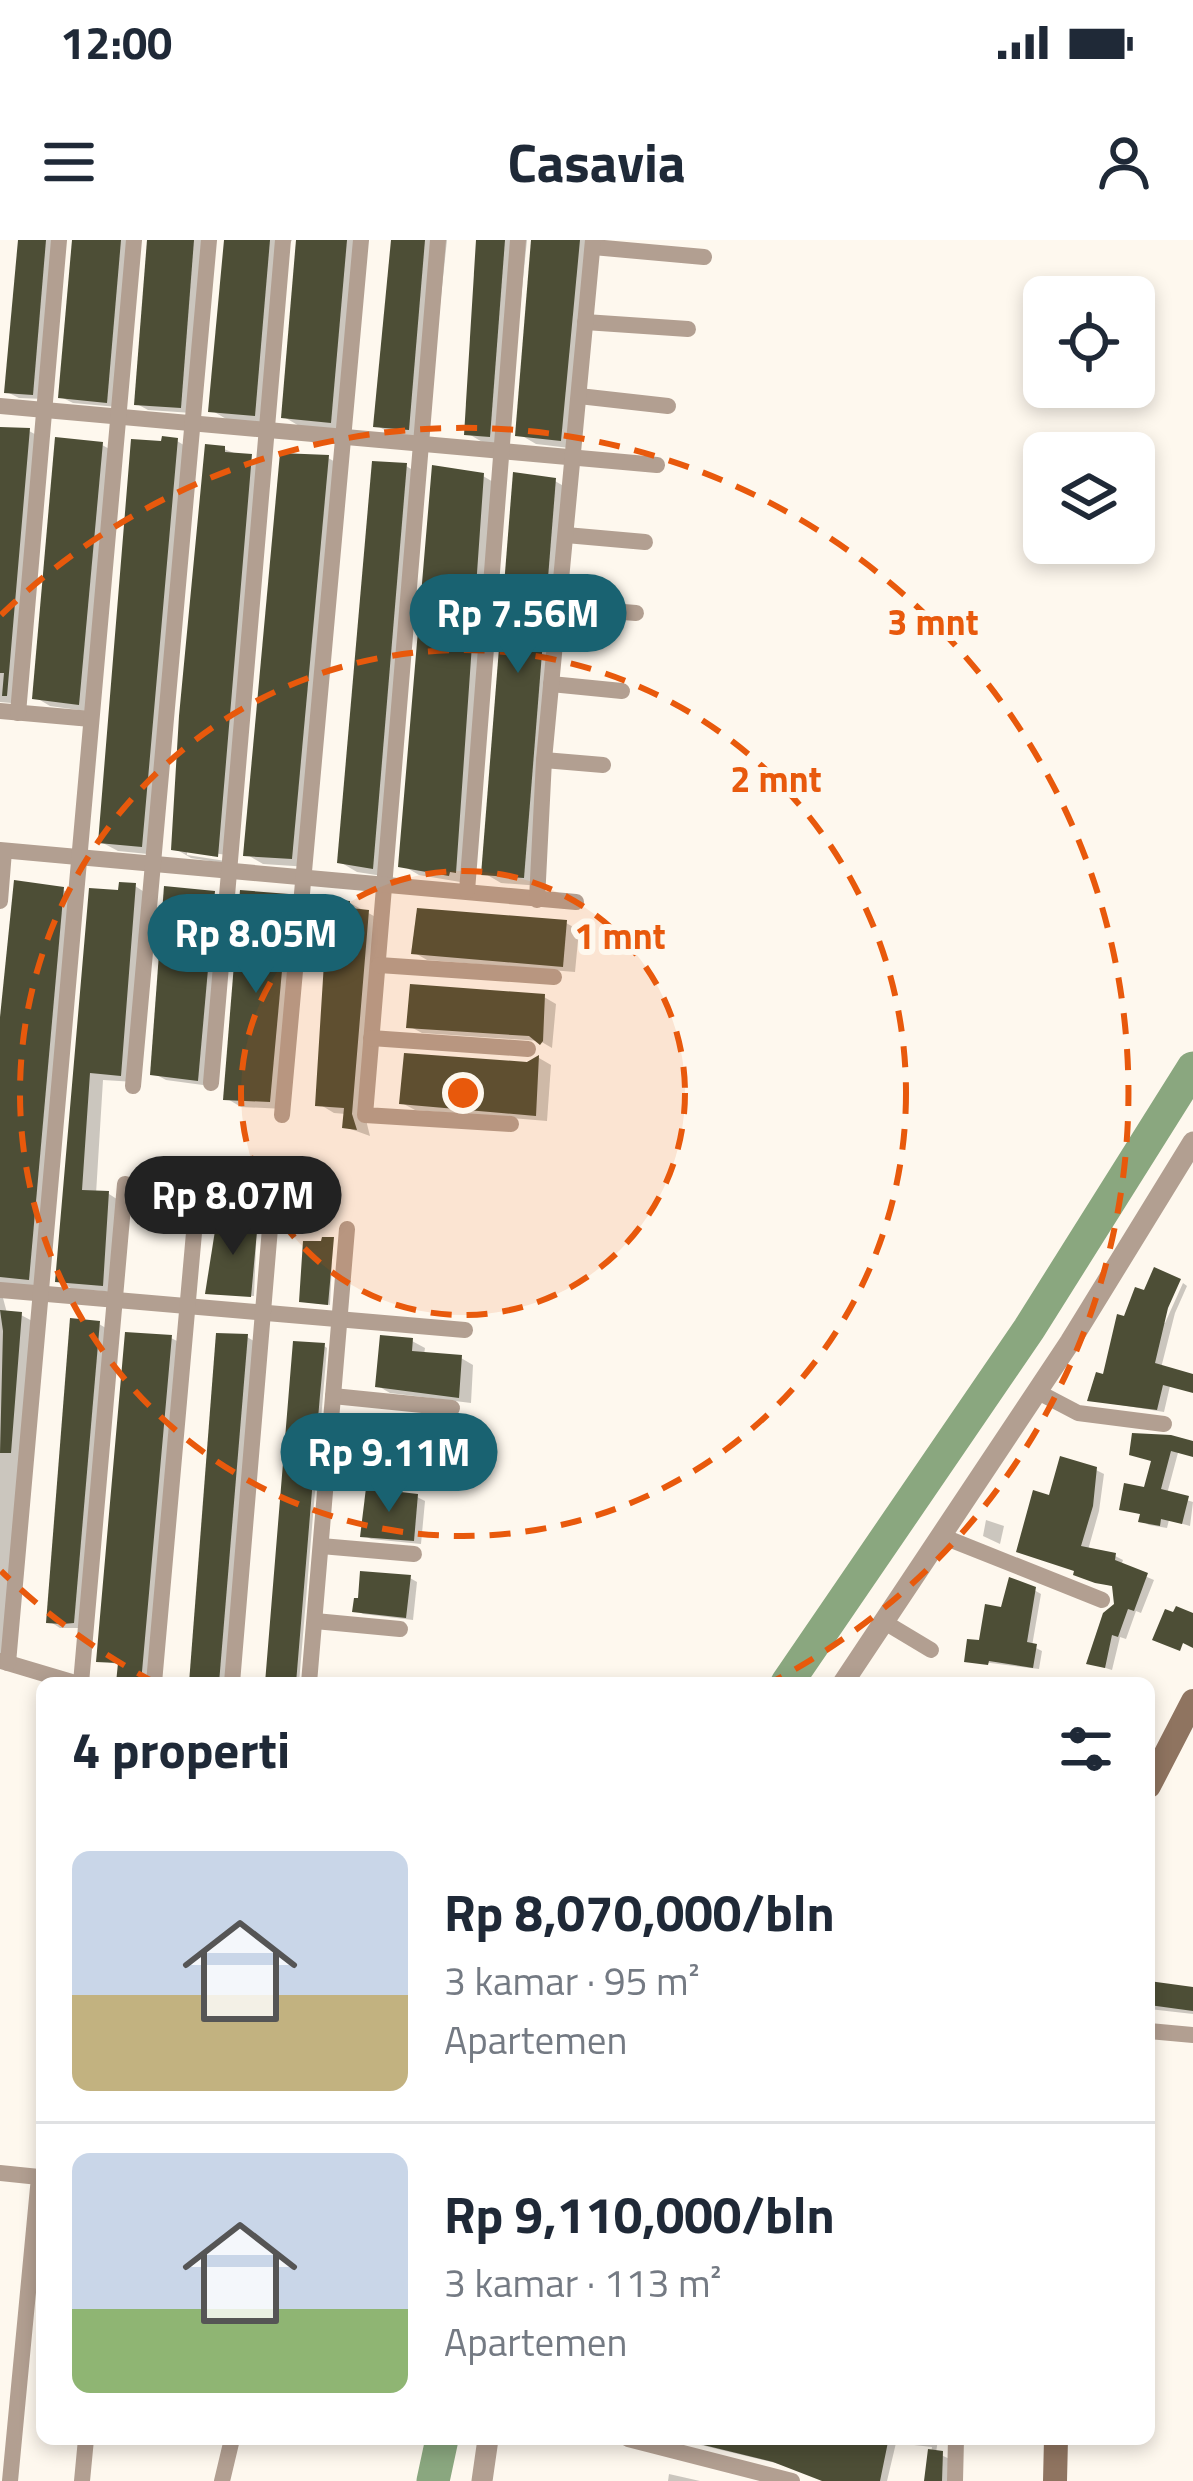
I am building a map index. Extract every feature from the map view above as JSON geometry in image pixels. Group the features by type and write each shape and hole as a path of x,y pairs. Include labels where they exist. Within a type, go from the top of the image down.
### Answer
{"main road":[{"path":"1155,1773 1193,1701"},
{"path":"1055,2481 1056,2445"}],"street":[{"path":"59,240 9,712 92,719"},
{"path":"58,1677 4,1661 134,240"},
{"path":"134,1086 209,240"},
{"path":"211,1083 283,240"},
{"path":"282,1114 361,240"},
{"path":"438,240 365,1114 511,1124"},
{"path":"466,891 518,240"},
{"path":"537,900 544,760 593,243 704,257"},
{"path":"586,322 688,329"},
{"path":"579,396 668,406"},
{"path":"0,406 657,465"},
{"path":"566,535 645,542"},
{"path":"559,607 636,614"},
{"path":"551,684 622,691"},
{"path":"544,760 603,764"},
{"path":"0,901 2,850 576,902"},
{"path":"379,965 554,977"},
{"path":"371,1038 528,1049"},
{"path":"847,1677 1038,1392 1193,1142"},
{"path":"79,1677 125,1184"},
{"path":"155,1677 197,1199"},
{"path":"233,1677 271,1216"},
{"path":"309,1677 347,1229"},
{"path":"0,1290 465,1330"},
{"path":"1038,1392 1066,1410 1164,1424"},
{"path":"333,1396 452,1408"},
{"path":"327,1471 426,1482"},
{"path":"944,1537 1102,1600"},
{"path":"321,1546 413,1554"},
{"path":"314,1621 400,1629"},
{"path":"886,1623 931,1650"},
{"path":"1155,2032 1193,2035"},
{"path":"0,2174 36,2177"},
{"path":"10,2481 36,2208"},
{"path":"82,2481 85,2445"},
{"path":"221,2481 230,2445"},
{"path":"482,2481 487,2445"},
{"path":"651,2445 792,2481"},
{"path":"955,2481 956,2445"}],"building":[{"path":"18,240 46,240 33,395 4,393"},
{"path":"72,240 121,240 107,403 58,398"},
{"path":"147,240 194,240 181,408 134,405"},
{"path":"224,240 270,240 255,416 208,412"},
{"path":"296,240 347,240 331,423 281,418"},
{"path":"391,240 425,240 409,430 373,427"},
{"path":"476,240 505,240 490,437 464,435"},
{"path":"531,240 580,240 561,441 515,436"},
{"path":"0,427 30,428 7,696 2,696 4,673 0,673"},
{"path":"162,436 178,438 142,847 98,843 131,439 161,441"},
{"path":"55,437 103,442 79,705 32,699"},
{"path":"205,444 225,446 225,452 252,454 218,857 171,850"},
{"path":"280,453 329,455 292,859 243,856"},
{"path":"372,461 407,463 373,869 337,863"},
{"path":"432,465 484,473 456,873 449,876 398,867"},
{"path":"513,472 556,478 524,878 481,875"},
{"path":"14,880 64,887 29,1280 0,1277 0,1017"},
{"path":"119,882 136,883 121,1076 90,1073 82,1190 109,1191 103,1286 55,1282 89,888 118,890"},
{"path":"164,886 215,891 198,1081 150,1075"},
{"path":"240,890 289,894 270,1102 223,1100"},
{"path":"328,899 350,901 350,908 369,910 352,1114 357,1130 342,1128 344,1108 315,1106"},
{"path":"417,908 567,920 563,967 411,954"},
{"path":"410,984 545,994 543,1041 540,1045 529,1036 406,1028"},
{"path":"404,1053 527,1062 539,1055 536,1116 399,1104"},
{"path":"140,1191 178,1195 178,1230 137,1224"},
{"path":"217,1218 258,1220 251,1297 205,1294"},
{"path":"334,1237 328,1305 299,1302 303,1241 321,1241"},
{"path":"1154,1267 1181,1279 1168,1308 1155,1363 1193,1374 1193,1393 1163,1385 1157,1410 1087,1401 1096,1372 1103,1374 1117,1314 1124,1316 1135,1287 1144,1290"},
{"path":"0,1310 22,1312 11,1453 0,1453"},
{"path":"70,1318 100,1321 74,1623 62,1624 46,1623"},
{"path":"125,1332 172,1335 142,1677 117,1677 118,1663 96,1662"},
{"path":"216,1333 248,1334 219,1677 189,1677"},
{"path":"380,1335 413,1338 412,1351 462,1355 459,1398 375,1387"},
{"path":"293,1341 325,1343 297,1677 265,1677"},
{"path":"373,1413 439,1419 437,1475 427,1469 368,1463"},
{"path":"1132,1433 1193,1441 1193,1457 1171,1451 1161,1489 1189,1496 1182,1524 1161,1519 1160,1526 1138,1522 1140,1514 1119,1510 1124,1483 1144,1487 1151,1461 1129,1455"},
{"path":"1060,1456 1097,1467 1093,1506 1081,1546 1116,1553 1115,1560 1148,1573 1134,1611 1128,1609 1118,1637 1112,1635 1105,1668 1086,1664 1103,1613 1114,1604 1112,1586 1016,1552 1033,1490 1049,1495"},
{"path":"366,1488 418,1494 414,1541 360,1537"},
{"path":"360,1571 411,1575 406,1618 352,1612"},
{"path":"1009,1577 1036,1587 1027,1642 1037,1644 1033,1668 964,1662 967,1639 979,1640 985,1604 1001,1607"},
{"path":"1176,1606 1193,1613 1193,1648 1183,1643 1180,1651 1152,1640 1165,1609 1173,1612"},
{"path":"1155,1982 1193,1987 1193,2011 1155,2006"},
{"path":"704,2445 887,2445 880,2481 822,2481 773,2462"},
{"path":"928,2449 943,2451 942,2481 924,2481"}],"waterway":[{"path":"791,1677 1029,1329 1193,1068"},
{"path":"433,2481 441,2445"}]}
